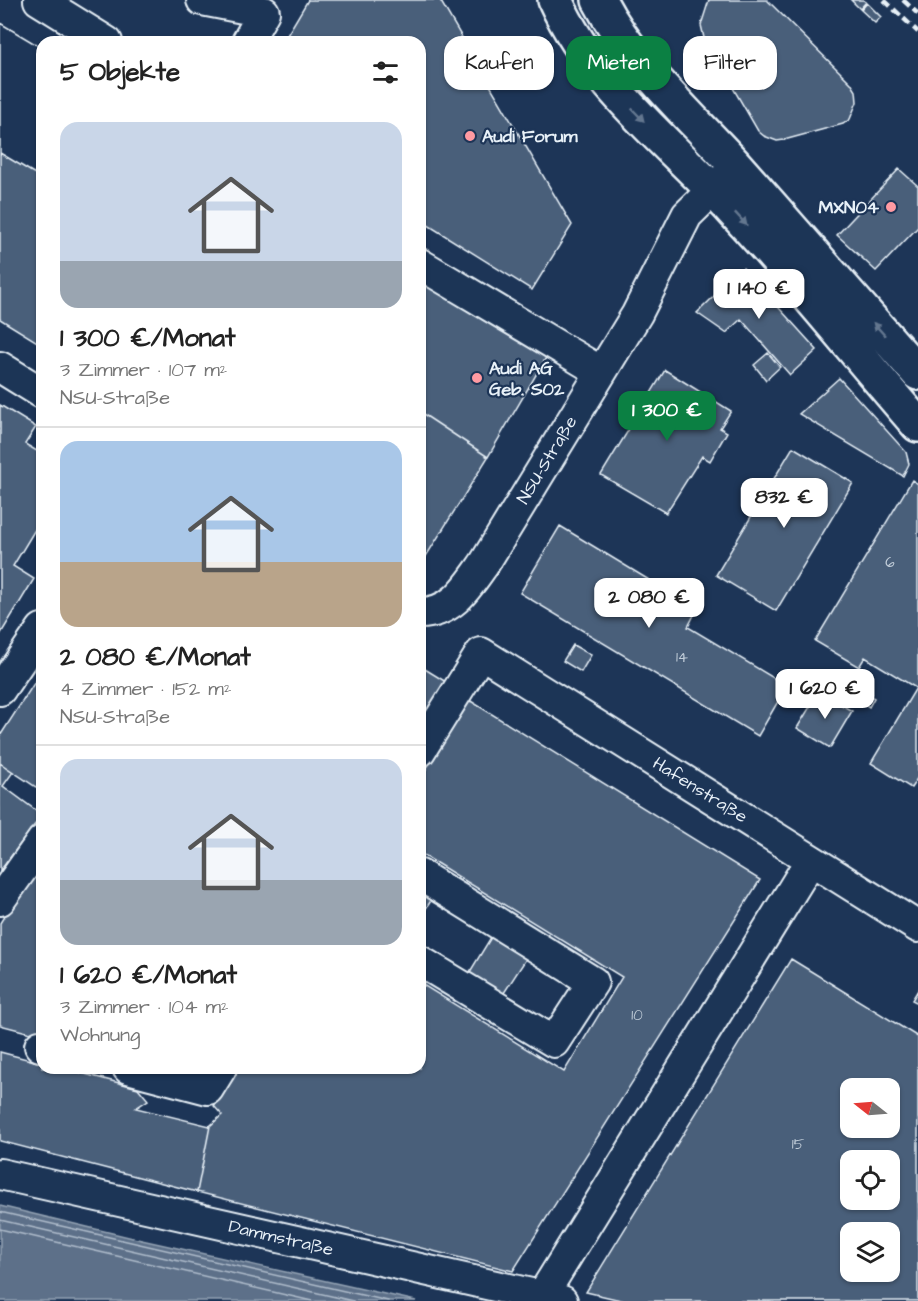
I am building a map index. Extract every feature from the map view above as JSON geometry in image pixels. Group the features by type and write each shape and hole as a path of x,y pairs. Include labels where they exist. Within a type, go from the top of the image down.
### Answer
{"main road":[{"path":"555,0 582,48 622,99 713,189 769,249 918,425"},
{"path":"599,0 621,36"},
{"path":"622,0 634,36"},
{"path":"664,90 736,166 918,373"}],"street":[{"path":"39,0 97,36"},
{"path":"202,0 267,6 250,36"},
{"name":"NSU-Straße","path":"426,613 448,606 463,595 637,314 687,215 736,166"},
{"path":"426,268 601,372"},
{"path":"0,367 36,389"},
{"path":"0,690 36,638"},
{"name":"Hafenstraße","path":"426,741 481,653 918,927"},
{"path":"0,900 36,850"},
{"path":"552,1299 811,860"},
{"path":"426,879 592,982 554,1042 426,965"},
{"path":"151,1074 208,1089 217,1074"},
{"name":"Dammstraße","path":"0,1174 552,1299"}],"water":[{"path":"0,1206 137,1239 416,1301 0,1301"}],"building":[{"name":"Audi Forum","path":"308,0 440,0 461,36 444,36 444,90 493,90 572,225 532,290 426,224 426,36 287,36"},
{"path":"709,0 767,0 851,83 856,91 857,102 850,119 843,124 784,140 777,141 764,136 758,131 734,90 777,90 777,36 704,36 701,25"},
{"path":"851,0 863,0 866,2 860,9"},
{"path":"867,3 881,17 875,23 861,10"},
{"path":"0,23 36,44 36,174 0,153"},
{"path":"0,23 36,44 36,174 0,153"},
{"path":"0,153 36,174 36,341 0,319"},
{"name":"MXN04","path":"899,169 918,186 918,227 876,271 837,235"},
{"path":"743,268 817,350 790,375 741,319 726,333 697,313"},
{"name":"Audi AG Geb. S02","path":"426,283 547,356 488,457 426,416"},
{"path":"768,353 780,367 766,380 754,365"},
{"path":"665,370 731,411 720,428 727,432 710,461 702,456 666,513 601,475"},
{"path":"839,378 906,452 909,464 903,476 799,414"},
{"path":"0,405 36,427 25,444 36,450 36,528 13,566 34,579 0,635"},
{"path":"426,416 488,457 426,556"},
{"path":"793,447 853,483 776,611 716,575"},
{"path":"912,480 918,484 918,777 911,788 871,763 916,688 865,657 859,667 815,641"},
{"path":"560,526 697,609 688,627 787,686 758,736 520,593"},
{"path":"573,645 591,655 581,672 563,661"},
{"path":"426,670 451,685 426,725"},
{"path":"847,674 866,689 864,692 874,698 869,707 839,688"},
{"path":"36,680 36,787 0,763 0,736"},
{"path":"819,692 852,711 830,748 797,728"},
{"path":"469,700 760,880 513,1271 197,1192 210,1126 222,1115 214,1106 233,1074 426,1074 426,987 564,1072 622,977 426,857 426,769"},
{"path":"0,763 13,772 3,786 36,811 36,823 0,871"},
{"path":"36,864 36,1034 0,1025 0,923"},
{"path":"426,891 434,896 426,909"},
{"path":"493,934 528,956 502,996 468,975"},
{"path":"791,959 918,1037 918,1301 625,1301 586,1292"},
{"path":"918,990 918,1003 912,1000"},
{"path":"0,1052 36,1061 36,1074 85,1074 138,1088 148,1100 136,1108 210,1126 197,1192 0,1141"}],"railway":[{"path":"884,0 918,32"},
{"path":"903,0 918,14"}],"place":[{"name":"Audi Forum","path":"470,136"},
{"name":"MXN04","path":"891,207"},
{"name":"Audi AG Geb. S02","path":"477,378"}]}
